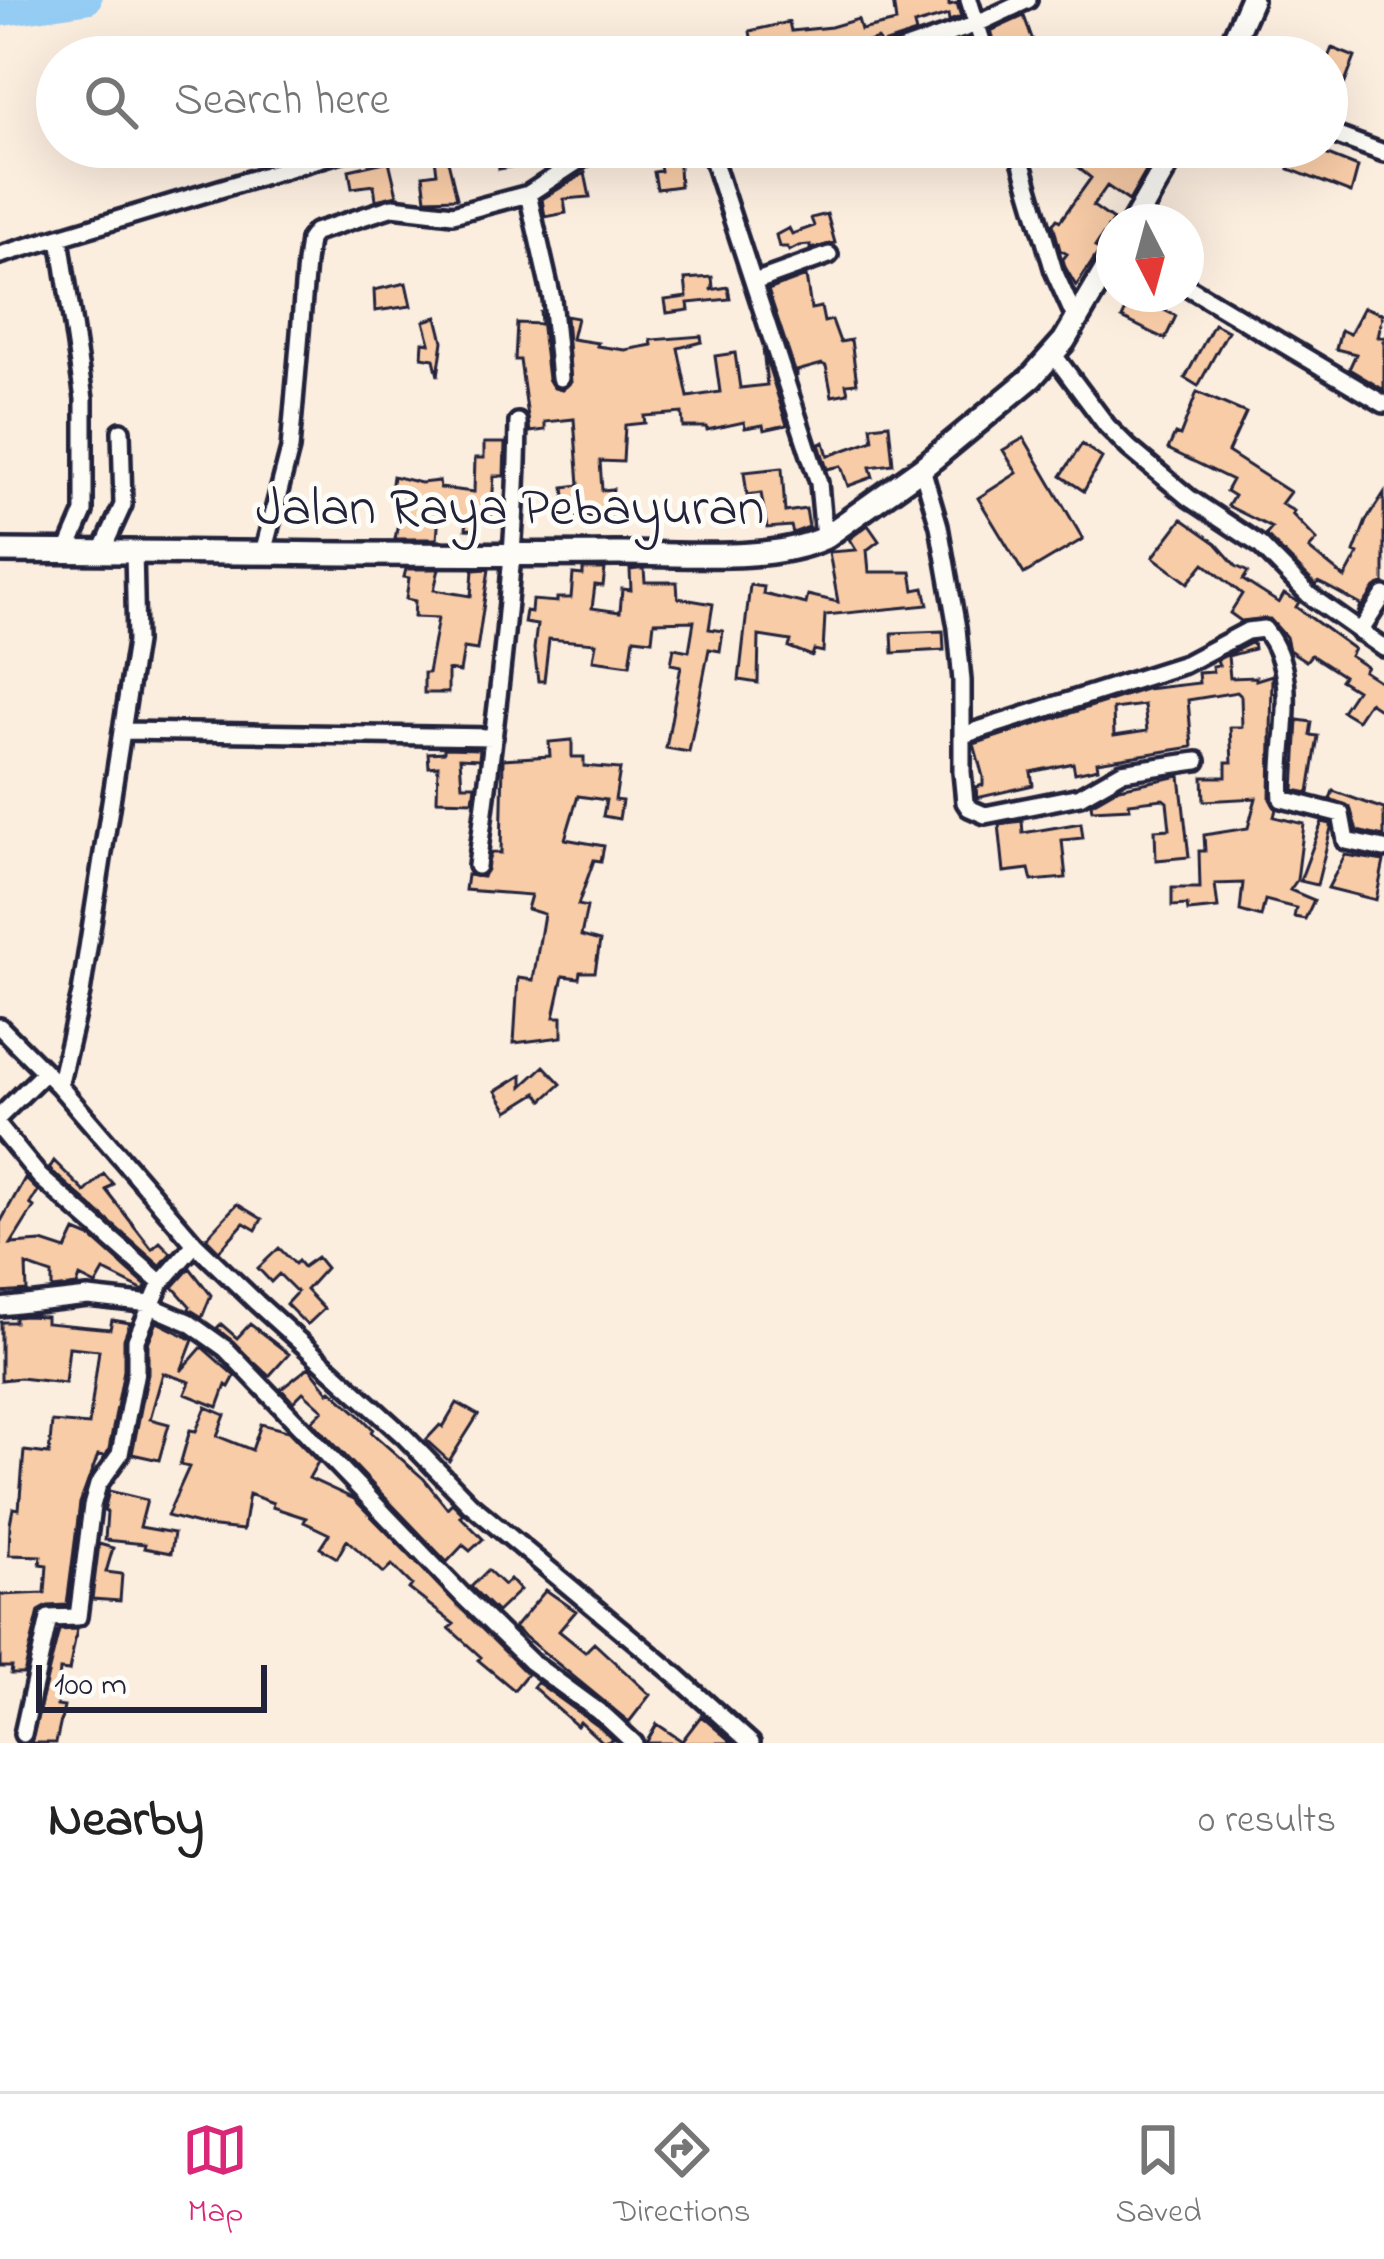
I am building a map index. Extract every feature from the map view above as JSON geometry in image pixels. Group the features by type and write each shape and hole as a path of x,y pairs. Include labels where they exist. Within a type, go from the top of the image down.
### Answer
{"main road":[{"path":"1235,36 1251,0"},
{"path":"1144,204 1165,168"},
{"name":"Jalan Raya Pebayuran","path":"0,551 512,555 794,548 824,538 1005,403 1054,355 1096,286"}],"street":[{"path":"969,0 980,36"},
{"path":"943,36 1028,0"},
{"path":"1348,139 1384,152"},
{"path":"0,255 290,168"},
{"path":"263,553 290,449 311,236 393,208 453,214 528,194 568,168"},
{"path":"716,168 819,484 824,538"},
{"path":"1023,168 1054,271 1076,320"},
{"path":"528,194 552,298 560,378"},
{"path":"60,238 84,399 84,512 67,551"},
{"path":"754,282 829,255"},
{"path":"1204,297 1384,404"},
{"path":"1054,355 1129,448 1189,499 1260,545 1309,595 1384,648"},
{"path":"477,866 512,555 518,422"},
{"path":"102,551 123,505 121,431"},
{"path":"922,468 957,628 965,802 974,813 1080,796 1122,772 1197,761"},
{"path":"59,1086 84,978 136,642 134,550"},
{"path":"1360,632 1384,595"},
{"path":"962,735 1185,664 1247,632 1264,629 1282,673 1288,713 1282,799 1341,814 1346,841 1384,849"},
{"path":"123,731 494,737"},
{"path":"0,1027 59,1086 195,1244 404,1436 470,1504 751,1743"},
{"path":"0,1116 45,1072"},
{"path":"0,1128 40,1177 160,1283"},
{"path":"22,1734 49,1618 78,1617 92,1506 98,1485 120,1454 136,1371 136,1340 160,1283 195,1244"},
{"path":"0,1307 88,1298 151,1305 188,1322 226,1349 531,1662 634,1743"}],"building":[{"path":"893,0 949,0 949,5 957,3 961,17 949,21 948,15 914,25 916,33 907,36 751,36 750,31 789,22 791,31 858,19 861,30 896,22"},
{"path":"1024,16 1031,36 993,36 991,31"},
{"path":"1348,163 1358,167 1351,193 1289,169 1348,168"},
{"path":"391,168 397,195 376,200 374,185 352,188 349,170"},
{"path":"436,168 450,168 457,198 426,199 423,175 437,173"},
{"path":"679,168 680,186 657,189 654,172"},
{"path":"1079,168 1148,168 1129,201 1107,186 1093,206 1096,256 1076,286 1065,267 1067,254 1060,250 1053,224 1091,178"},
{"path":"585,173 590,197 564,199 566,213 545,217 542,199"},
{"path":"827,214 835,243 789,251 779,247 776,235 789,228 792,234 814,226 811,218"},
{"path":"806,276 811,309 821,307 824,322 832,320 840,342 851,340 857,383 846,384 848,393 832,396 822,364 797,371 797,377 768,290"},
{"path":"712,277 710,290 728,287 730,299 688,303 689,310 667,313 665,300 687,297 685,279"},
{"path":"406,283 411,306 375,311 374,290"},
{"path":"1364,307 1383,314 1378,337 1384,337 1384,390 1349,369 1356,354 1336,349 1341,330 1350,334"},
{"path":"540,311 548,379 554,388 562,390 571,382 566,316 577,318 572,339 597,346 625,350 652,345 651,340 701,336 702,342 678,348 688,397 720,392 715,356 735,353 740,388 767,385 763,349 787,425 764,430 763,425 745,428 744,422 707,430 683,427 682,413 644,416 645,423 625,425 623,462 600,461 602,490 613,489 610,516 567,517 564,487 579,485 574,419 545,422 545,430 530,432 520,360 515,360 517,323 541,324"},
{"path":"1125,312 1176,316 1165,339 1122,318"},
{"path":"437,317 443,341 438,376 434,359 422,357 423,342 430,343 424,321"},
{"path":"1214,324 1228,331 1198,386 1185,378"},
{"path":"1197,392 1246,413 1228,452 1290,492 1281,504 1294,511 1317,540 1309,549 1345,578 1358,554 1354,552 1366,521 1384,493 1384,583 1358,613 1361,605 1319,582 1316,585 1266,535 1272,528 1228,506 1234,496 1226,491 1232,480 1168,449 1175,434 1180,436"},
{"path":"889,424 893,464 870,467 873,477 848,486 841,466 827,469 819,444 824,442 828,456 873,440 871,426"},
{"path":"1024,438 1083,539 1024,574 978,498 1017,473 1003,450"},
{"path":"484,443 505,443 504,476 494,476 491,522 480,521 479,530 466,529 467,518 439,515 437,539 395,539 404,493 391,491 393,476 421,483 439,481 440,488 474,492 475,458 484,458"},
{"path":"1082,444 1102,458 1084,491 1061,476"},
{"path":"782,468 785,512 806,509 809,527 793,533 791,526 767,528 761,493 747,495 744,472"},
{"path":"1182,519 1248,572 1243,580 1279,603 1284,594 1299,602 1296,607 1354,649 1350,656 1384,684 1384,712 1369,702 1357,720 1342,711 1356,690 1340,680 1343,676 1311,655 1306,661 1289,650 1286,637 1270,619 1241,621 1230,613 1242,594 1204,563 1188,583 1153,557"},
{"path":"868,525 879,541 867,550 869,572 911,572 914,590 924,588 928,605 825,615 823,652 814,650 812,656 789,647 791,641 759,636 758,683 739,680 750,585 764,587 763,594 806,604 808,595 838,602 829,552 856,550 849,539"},
{"path":"406,569 439,569 434,590 471,596 473,570 489,569 477,650 464,648 460,672 448,670 448,693 424,693 424,673 428,673 438,618 414,617 415,601 406,599"},
{"path":"583,569 605,569 603,586 595,585 592,608 620,612 622,589 631,590 630,570 638,569 644,569 645,582 677,582 678,598 713,604 709,629 723,631 720,651 709,649 689,752 666,748 681,666 671,664 674,648 689,651 694,621 654,622 652,640 634,638 630,665 593,660 596,643 549,639 544,681 538,681 537,625 524,623 526,611 531,612 532,600 571,598 573,574 583,575"},
{"path":"943,631 944,650 893,653 892,633"},
{"path":"1253,642 1254,649 1228,656 1230,678 1256,680 1272,675 1270,799 1276,809 1274,817 1304,824 1297,880 1290,890 1314,900 1305,919 1294,917 1296,908 1265,900 1261,917 1240,911 1243,883 1215,884 1218,908 1188,911 1187,905 1172,906 1172,888 1200,888 1199,851 1205,851 1204,835 1248,828 1256,798 1204,801 1203,777 1226,777 1226,762 1232,762 1230,727 1242,727 1237,692 1188,700 1192,747 1097,762 1098,768 1075,773 1073,763 1031,772 1033,785 977,798 976,787 983,785 983,777 974,744 1146,689 1199,683 1198,673 1213,672 1217,660","holes":["1144,705 1147,731 1114,736 1113,709"]},
{"path":"1298,720 1312,722 1310,735 1318,736 1309,793 1294,790"},
{"path":"572,740 572,757 584,757 584,766 620,769 615,800 622,801 619,819 603,816 606,800 578,796 565,839 604,846 578,905 587,907 581,936 600,941 595,972 580,972 579,978 563,976 554,1017 562,1017 562,1037 514,1043 518,978 533,980 544,914 527,909 531,895 465,890 467,875 483,877 491,853 501,853 503,759 550,756 549,742"},
{"path":"444,748 480,749 479,759 460,758 462,785 475,785 473,801 437,800 438,766 429,767 428,753 444,752"},
{"path":"1180,776 1189,857 1156,860 1155,830 1170,829 1163,799 1129,803 1130,808 1092,810 1091,804 1119,788"},
{"path":"1333,791 1384,809 1384,837 1357,831 1350,807 1330,799"},
{"path":"1022,821 1023,833 1081,823 1083,838 1062,840 1066,878 1032,881 1029,869 1004,872 999,824"},
{"path":"1322,822 1331,828 1317,885 1300,881"},
{"path":"1345,855 1384,861 1376,900 1328,888"},
{"path":"544,1066 561,1084 543,1100 537,1093 508,1111 496,1091 522,1075 522,1086"},
{"path":"54,1161 85,1192 104,1174 113,1184 106,1190 152,1249 160,1242 171,1253 160,1266 49,1169"},
{"path":"25,1178 38,1191 30,1204 34,1207 11,1244 42,1242 66,1250 75,1231 92,1238 146,1286 144,1291 104,1271 96,1285 80,1277 77,1286 52,1289 52,1274 26,1265 27,1291 0,1293 0,1223"},
{"path":"237,1204 262,1219 256,1230 244,1223 219,1251 206,1238"},
{"path":"279,1248 295,1264 298,1261 303,1267 317,1257 326,1268 306,1290 324,1309 307,1325 286,1304 297,1292 279,1274 271,1282 258,1268"},
{"path":"190,1268 211,1295 202,1317 189,1309 173,1287"},
{"path":"46,1317 46,1323 110,1329 112,1320 130,1323 109,1449 104,1456 98,1455 80,1503 67,1605 39,1611 24,1674 11,1674 12,1667 0,1667 0,1595 45,1593 47,1565 40,1564 41,1556 9,1555 24,1451 49,1454 52,1422 89,1425 99,1350 69,1347 65,1383 1,1380 1,1322"},
{"path":"157,1322 193,1340 181,1371 202,1347 235,1376 218,1407 185,1394 190,1382 163,1373 150,1419 169,1424 159,1460 132,1454 148,1373 148,1343"},
{"path":"221,1324 237,1338 250,1324 289,1354 269,1376 217,1328"},
{"path":"309,1367 329,1392 424,1479 447,1508 452,1503 483,1539 470,1551 463,1545 447,1562 312,1421 323,1410 303,1392 293,1402 281,1389"},
{"path":"457,1403 478,1415 449,1461 426,1440 443,1427"},
{"path":"206,1407 225,1415 217,1436 252,1450 261,1424 288,1431 318,1462 309,1478 354,1499 527,1674 514,1690 478,1660 481,1657 449,1628 454,1624 409,1589 412,1585 392,1565 384,1573 347,1540 337,1558 320,1548 329,1534 304,1522 306,1518 249,1494 243,1530 167,1516 189,1467 180,1465 190,1430 196,1431"},
{"path":"109,1491 147,1500 140,1527 174,1533 171,1553 144,1548 145,1544 105,1540"},
{"path":"99,1544 113,1548 106,1572 122,1574 120,1601 92,1599"},
{"path":"488,1570 504,1585 510,1579 520,1590 497,1612 471,1587"},
{"path":"546,1590 576,1611 559,1631 585,1652 594,1643 650,1695 629,1722 514,1628"},
{"path":"77,1629 69,1671 60,1670 57,1706 64,1707 56,1743 31,1743 59,1630"},
{"path":"537,1682 613,1740 603,1743 580,1722 577,1726 533,1687"},
{"path":"701,1716 733,1743 646,1743 657,1724 682,1741"}],"waterway":[{"path":"0,13 88,0"}]}
